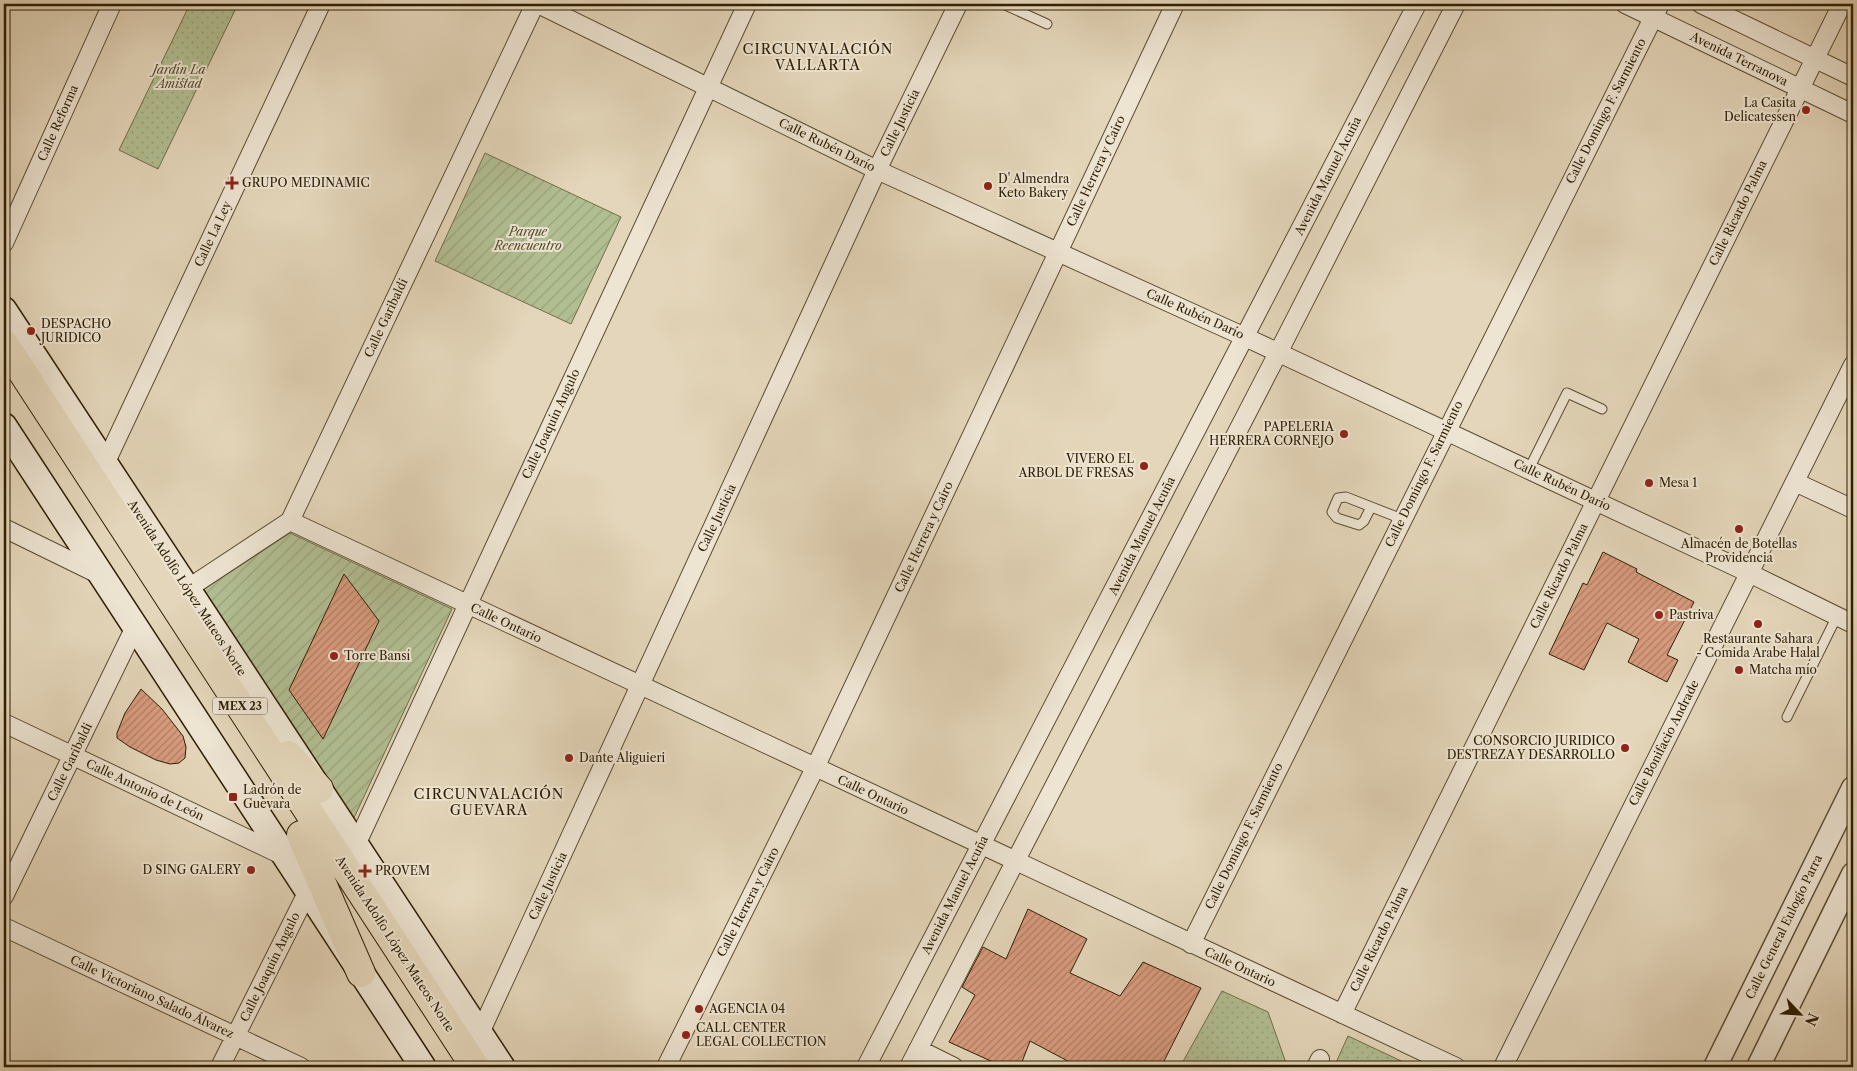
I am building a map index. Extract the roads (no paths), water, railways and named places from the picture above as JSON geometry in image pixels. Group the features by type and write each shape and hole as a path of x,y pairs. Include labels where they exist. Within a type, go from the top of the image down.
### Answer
{"main road":[{"name":"Avenida Adolfo López Mateos Norte","path":"4,310 502,1067"},
{"name":"Avenida Adolfo López Mateos Norte","path":"4,344 475,1067"},
{"name":"Avenida Adolfo López Mateos Norte","path":"4,372 301,835 454,1067"},
{"path":"4,426 422,1067"},
{"path":"234,698 319,789"},
{"path":"301,835 361,973"}],"street":[{"name":"Calle Reforma","path":"4,243 112,4"},
{"name":"Calle La Ley","path":"105,464 321,4"},
{"name":"Calle Rubén Darío","path":"536,4 877,170 1446,430 1853,624"},
{"name":"Calle Garibaldi","path":"290,521 536,4"},
{"name":"Calle Joaquín Angulo","path":"356,845 707,86 747,4"},
{"name":"Calle Justicia","path":"480,1033 877,170 958,4"},
{"name":"Calle Herrera y Cairo","path":"666,1067 815,768 1175,4"},
{"name":"Avenida Manuel Acuña","path":"866,1067 1417,4"},
{"path":"909,1067 1456,4"},
{"name":"Avenida Terranova","path":"1625,4 1656,10 1799,89 1853,114"},
{"path":"1701,4 1853,77"},
{"name":"Calle Ricardo Palma","path":"1342,1014 1842,4"},
{"name":"Calle Domingo F. Sarmiento","path":"1191,944 1656,10"},
{"name":"Calle Bonifacio Andrade","path":"1503,1067 1853,365"},
{"path":"1796,482 1853,509"},
{"path":"187,589 290,521"},
{"name":"Calle Ontario","path":"290,521 1456,1067"},
{"path":"4,528 101,575"},
{"name":"Calle Garibaldi","path":"4,896 135,627"},
{"name":"Calle Antonio de León","path":"4,723 286,857"},
{"name":"Calle General Eulogio Parra","path":"1715,1067 1853,788"},
{"path":"1758,1067 1853,874"},
{"name":"Calle Joaquín Angulo","path":"220,1067 307,893"},
{"name":"Calle Victoriano Salado Álvarez","path":"4,927 301,1067"},
{"path":"918,1049 954,1067"}],"lane":[{"path":"1003,4 1047,24"},
{"path":"1528,470 1568,393 1602,409"},
{"path":"1371,507 1402,519"},
{"path":"1787,717 1837,616"}],"place":[{"name":"La Casita Delicatessen","path":"1806,110"},
{"name":"GRUPO MEDINAMIC","path":"232,183"},
{"name":"D' Almendra Keto Bakery","path":"988,186"},
{"name":"DESPACHO JURIDICO","path":"31,331"},
{"name":"PAPELERIA HERRERA CORNEJO","path":"1344,434"},
{"name":"VIVERO EL ARBOL DE FRESAS","path":"1144,466"},
{"name":"Mesa 1","path":"1649,483"},
{"name":"Almacén de Botellas Providencia","path":"1739,529"},
{"name":"Pastriva","path":"1659,615"},
{"name":"Restaurante Sahara - Comida Arabe Halal","path":"1758,624"},
{"name":"Torre Bansí","path":"334,656"},
{"name":"Matcha mío","path":"1739,670"},
{"name":"CONSORCIO JURIDICO DESTREZA Y DESARROLLO","path":"1625,748"},
{"name":"Dante Aliguieri","path":"569,758"},
{"name":"Ladrón de Guevara","path":"233,797"},
{"name":"D SING GALERY","path":"251,870"},
{"name":"PROVEM","path":"365,871"},
{"name":"AGENCIA 04","path":"699,1009"},
{"name":"CALL CENTER LEGAL COLLECTION","path":"686,1035"}],"district":[{"name":"CIRCUNVALACIÓN VALLARTA","path":"818,58"},
{"name":"CIRCUNVALACIÓN GUEVARA","path":"489,802"}],"park label":[{"name":"Jardín La Amistad","path":"179,77"},
{"name":"Parque Reencuentro","path":"528,239"}]}
